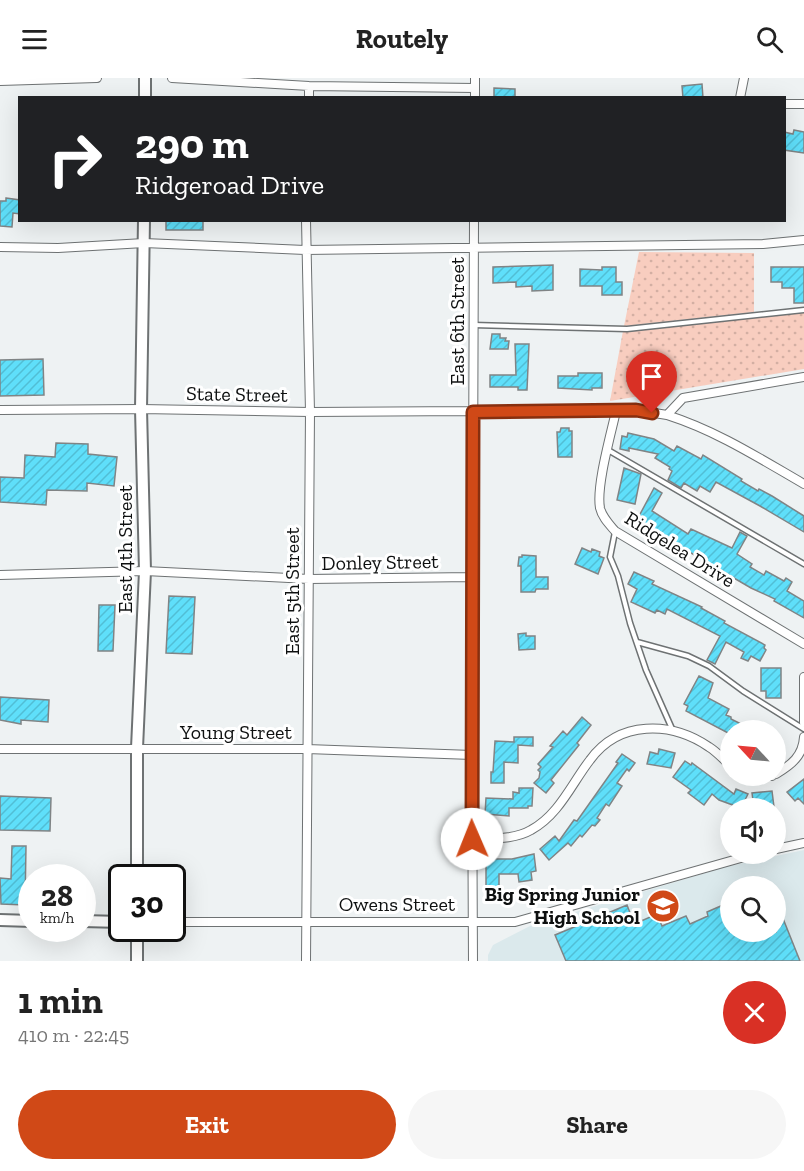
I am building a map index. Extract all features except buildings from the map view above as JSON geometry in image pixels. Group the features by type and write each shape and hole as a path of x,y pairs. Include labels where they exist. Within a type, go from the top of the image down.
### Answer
{"main road":[{"path":"145,78 145,96"},
{"name":"East 4th Street","path":"137,864 136,748 145,571 141,409 144,222"},
{"path":"0,920 18,921"},
{"path":"137,942 137,961"}],"street":[{"path":"0,81 96,78"},
{"path":"172,78 309,86 475,87"},
{"path":"475,78 475,96"},
{"path":"740,96 744,78"},
{"path":"309,86 309,96"},
{"path":"786,104 804,104"},
{"name":"East 5th Street","path":"306,222 310,412 306,961"},
{"name":"East 6th Street","path":"473,961 474,222"},
{"path":"0,247 58,248 144,243 305,250 763,244 804,240"},
{"path":"803,379 683,398 667,416 692,423 720,436 804,484"},
{"name":"State Street","path":"0,410 141,409 310,412 636,410 667,416"},
{"name":"Ridgelea Drive","path":"616,411 599,495 601,510 615,531 804,644"},
{"name":"Donley Street","path":"0,574 145,571 309,579 472,577"},
{"path":"804,677 804,723"},
{"path":"472,839 512,837 531,831 559,806 590,758 605,743 618,735 648,728 673,731 709,747 720,756"},
{"path":"786,767 795,761 804,747 804,737"},
{"name":"Young Street","path":"0,749 307,749 472,755"},
{"path":"786,847 804,843"},
{"name":"Owens Street","path":"186,922 515,922 720,864"}],"lane":[{"path":"473,325 627,329 804,310"},
{"path":"608,450 804,564"},
{"path":"615,531 610,557 618,576 637,642 673,731"},
{"path":"637,642 688,656 709,666 743,691 804,729"}],"shaded area":[{"path":"639,252 754,253 754,312 624,326"},
{"path":"804,312 804,369 610,401 623,331"},
{"name":"Big Spring Junior High School","path":"804,850 804,961 488,961 493,945 532,925 725,867 739,864 786,864 786,854"}],"place":[{"name":"Big Spring Junior High School","path":"663,906"}],"route":[{"path":"472,839 473,412 636,410 652,413"}]}
